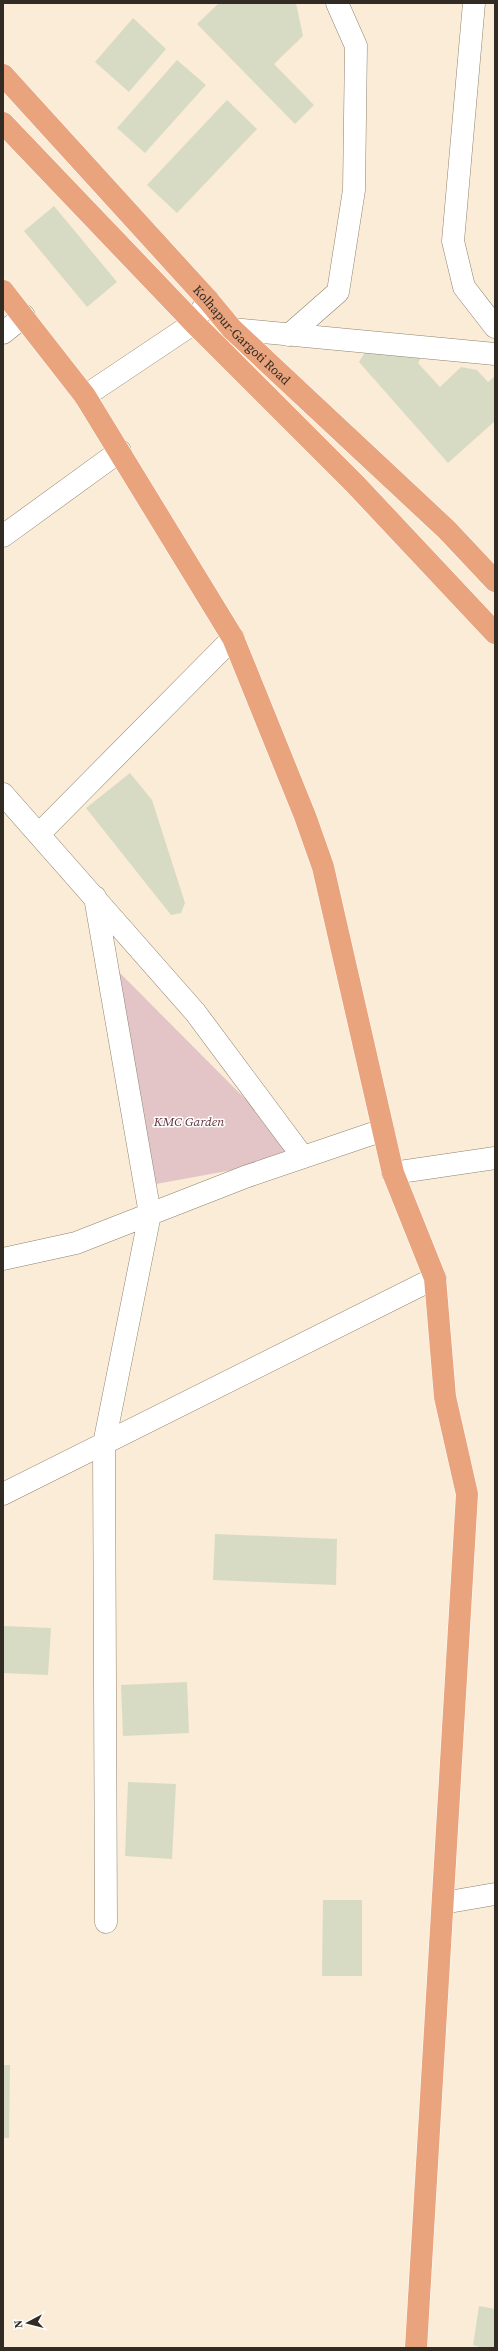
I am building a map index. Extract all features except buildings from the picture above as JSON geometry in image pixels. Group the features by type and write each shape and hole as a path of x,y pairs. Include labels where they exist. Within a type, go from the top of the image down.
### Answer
{"main road":[{"name":"Kolhapur-Gargoti Road","path":"3,75 208,300 232,329 447,530 495,581"},
{"path":"3,123 194,323 355,484 495,633"},
{"path":"3,291 85,396 233,638 306,816 323,867 393,1173 435,1278 445,1397 467,1494 416,2348"}],"street":[{"path":"289,335 338,292 354,190 356,46 337,3"},
{"path":"474,3 452,241 464,287 495,327"},
{"path":"85,396 194,323 208,300"},
{"path":"3,333 24,316"},
{"path":"232,329 495,354"},
{"path":"3,536 120,451"},
{"path":"39,834 233,638"},
{"path":"3,794 195,1012 303,1157"},
{"path":"94,897 150,1214 104,1444 106,1922"},
{"path":"3,1259 76,1243 245,1177 383,1130"},
{"path":"393,1173 495,1158"},
{"path":"3,1494 435,1278"},
{"path":"443,1903 495,1894"}],"green space":[{"name":"KMC Garden","path":"105,958 303,1157 145,1186"}]}
